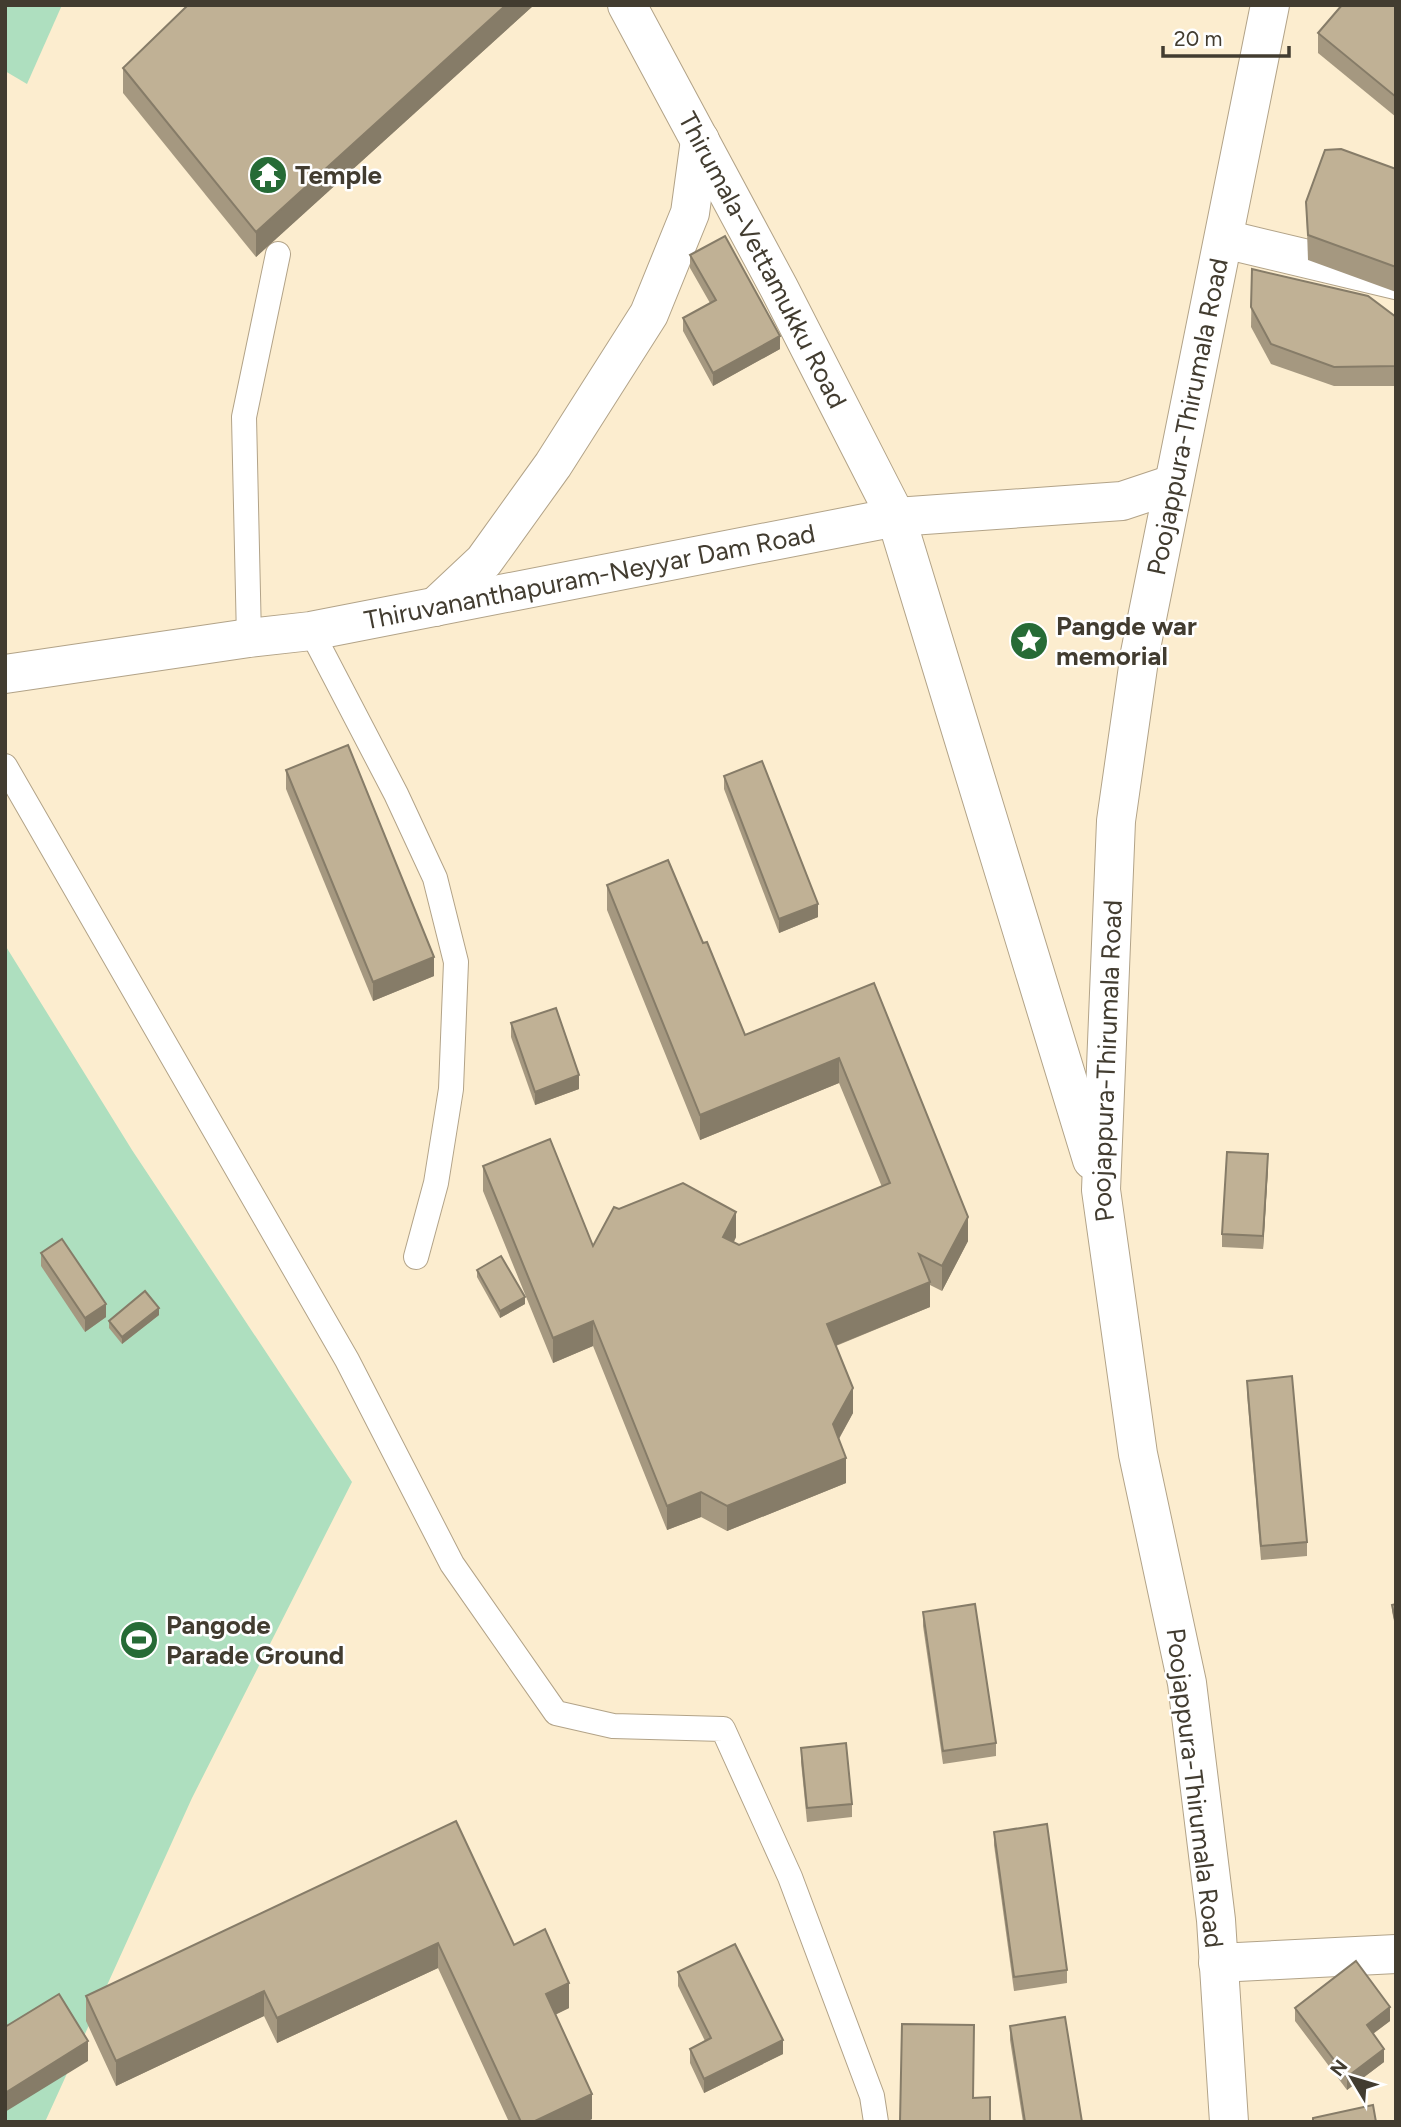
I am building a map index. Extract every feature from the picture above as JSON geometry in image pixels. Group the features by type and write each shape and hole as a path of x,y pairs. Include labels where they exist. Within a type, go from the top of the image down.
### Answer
{"main road":[{"name":"Thirumala-Vettamukku Road","path":"627,5 779,288 896,517 1101,1190"},
{"name":"Poojappura-Thirumala Road","path":"1229,2122 1216,1920 1187,1683 1138,1454 1101,1190 1116,821 1140,653 1270,5"},
{"path":"435,607 484,561 553,465 649,314 690,214 699,140"},
{"path":"1224,239 1396,280"},
{"name":"Thiruvananthapuram-Neyyar Dam Road","path":"5,674 311,631 896,517 1122,502 1173,484"},
{"path":"1217,1963 1396,1954"}],"lane":[{"path":"249,638 244,417 278,254"},
{"path":"311,631 396,794 435,878 456,962 451,1089 436,1183 415,1257"},
{"path":"5,766 347,1360 452,1564 556,1713 613,1726 723,1729 790,1877 872,2096 876,2122"}],"green space":[{"path":"5,5 62,5 27,84 5,71"},
{"name":"Pangode Parade Ground","path":"5,945 132,1150 352,1482 192,1798 45,2122 5,2122"}],"building":[{"name":"Temple","path":"188,5 506,5 256,232 123,68"},
{"path":"1342,5 1396,5 1396,97 1318,33"},
{"path":"1341,149 1396,169 1396,267 1308,235 1306,202 1325,150"},
{"path":"725,236 780,336 713,373 683,318 716,300 690,255"},
{"path":"1252,269 1368,296 1396,317 1396,366 1334,367 1271,344 1251,307"},
{"path":"348,745 434,957 373,982 286,770"},
{"path":"762,761 818,904 779,919 724,776"},
{"path":"668,860 703,943 707,942 745,1035 874,983 968,1217 942,1266 919,1254 930,1282 827,1324 853,1388 833,1424 846,1458 727,1506 701,1492 667,1506 593,1321 553,1338 483,1166 550,1139 593,1246 614,1207 619,1209 683,1183 736,1212 723,1237 739,1245 890,1183 839,1058 700,1115 607,885"},
{"path":"556,1008 579,1075 535,1092 511,1023"},
{"path":"1227,1152 1268,1154 1263,1236 1222,1234"},
{"path":"62,1239 106,1304 85,1318 41,1253"},
{"path":"501,1256 525,1297 500,1311 477,1270"},
{"path":"145,1291 159,1308 122,1337 109,1321"},
{"path":"1292,1376 1307,1542 1261,1546 1247,1381"},
{"path":"975,1604 996,1743 943,1751 923,1612"},
{"path":"1396,1604 1396,1624 1392,1605"},
{"path":"846,1743 852,1804 807,1808 801,1748"},
{"path":"456,1821 514,1945 545,1929 569,1983 546,1994 592,2094 533,2122 521,2122 438,1943 277,2018 264,1991 116,2061 86,1996"},
{"path":"1047,1824 1067,1970 1014,1977 994,1832"},
{"path":"735,1944 783,2040 704,2079 690,2049 711,2038 678,1972"},
{"path":"1356,1961 1390,2007 1367,2025 1384,2049 1347,2077 1295,2008"},
{"path":"59,1994 88,2041 5,2093 5,2027"},
{"path":"1065,2017 1082,2122 1025,2122 1010,2026"},
{"path":"902,2024 974,2025 973,2098 990,2097 990,2122 900,2122"},
{"path":"1373,2105 1376,2122 1313,2122 1313,2118"}],"place":[{"name":"Temple","path":"268,175"},
{"name":"Pangde war memorial","path":"1029,641"},
{"name":"Pangode Parade Ground","path":"139,1640"}]}
